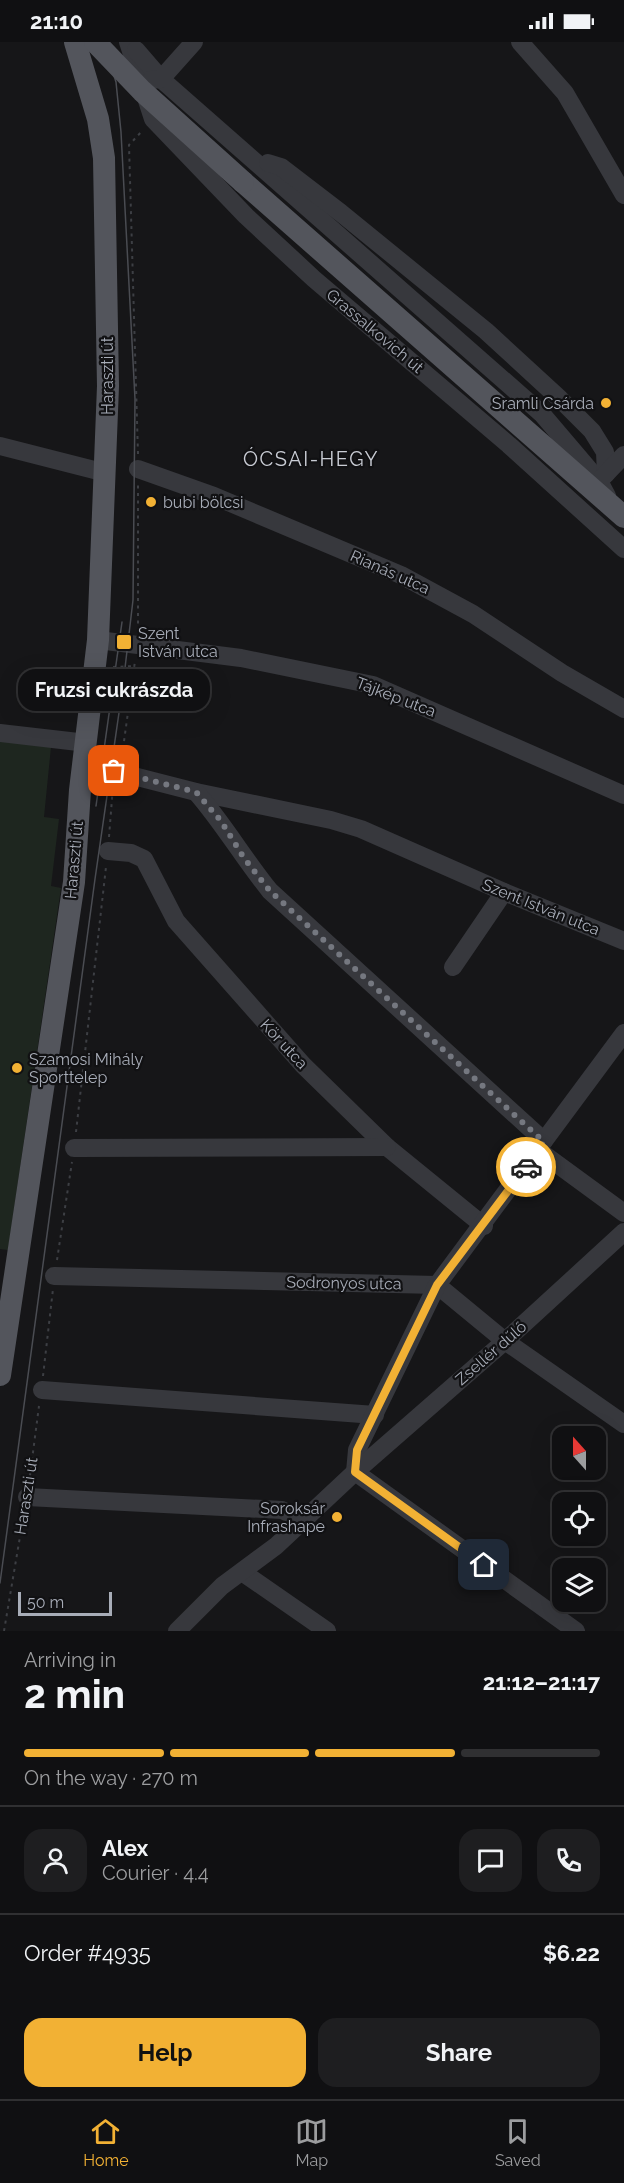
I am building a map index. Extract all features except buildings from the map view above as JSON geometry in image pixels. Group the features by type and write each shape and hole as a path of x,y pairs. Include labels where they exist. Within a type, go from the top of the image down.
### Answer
{"main road":[{"path":"63,42 90,91"},
{"path":"75,42 90,91"},
{"name":"Grassalkovich út","path":"95,42 142,91 243,182 619,512"},
{"name":"Haraszti út","path":"0,1375 74,882 80,790 87,743 104,667 118,643 106,473 108,386 104,158 90,91"}],"street":[{"name":"Grassalkovich út","path":"129,42 161,80 542,414 602,478 619,512"},
{"name":"Grassalkovich út","path":"129,42 153,119 246,216 314,279 509,445 624,549"},
{"path":"146,92 151,80 161,80 194,42"},
{"path":"520,42 565,93 624,195"},
{"name":"Grassalkovich út","path":"252,158 281,167 486,331 592,430 605,452 602,478"},
{"path":"0,446 106,473"},
{"path":"602,478 624,455"},
{"name":"Rianás utca","path":"138,469 214,496 401,575 473,614 562,673 624,709"},
{"name":"Tájkép utca","path":"118,643 241,658 373,685 624,795"},
{"path":"0,733 87,743"},
{"name":"Szent István utca","path":"117,772 196,792 331,820 361,829 504,892 624,941"},
{"path":"196,792 221,821 244,858 270,891 541,1146 624,1213"},
{"name":"Kör utca","path":"108,852 131,854 144,859 176,921 303,1065 387,1148 484,1226"},
{"path":"453,967 504,892"},
{"path":"576,1631 355,1472 357,1450 437,1285 484,1226 624,1033"},
{"path":"74,1148 387,1148"},
{"name":"Zsellér dűlő","path":"177,1631 222,1586 305,1521 355,1472 506,1341 624,1232"},
{"name":"Sodronyos utca","path":"54,1276 437,1285"},
{"path":"437,1285 506,1341 624,1424"},
{"path":"42,1390 375,1415"},
{"path":"27,1497 282,1510 305,1521"},
{"path":"242,1572 327,1631"}],"path":[{"name":"Haraszti út","path":"4,1631 27,1497 42,1390 54,1276 74,1148 117,772 134,666 118,643 140,581 129,145 153,119"},
{"path":"104,667 134,666"}],"shaded area":[{"name":"Szamosi Mihály Sporttelep","path":"0,741 51,747 44,817 59,819 51,886 61,888 8,1250 0,1249"}],"tram line":[{"path":"0,1583 133,600 135,399 121,132 116,82 103,42"},
{"path":"96,806 122,622"}],"way so far":[{"path":"114,771 196,792 221,821 244,858 270,891 544,1142 526,1167"}],"place":[{"name":"Sramli Csárda","path":"606,403"},
{"name":"bubi bölcsi","path":"151,502"},
{"name":"Szent István utca","path":"124,642"},
{"name":"Fruzsi cukrászda","path":"114,771"},
{"name":"Szamosi Mihály Sporttelep","path":"17,1068"},
{"name":"Soroksár Infrashape","path":"337,1517"}],"district":[{"name":"ÓCSAI-HEGY","path":"311,459"}],"route":[{"path":"484,1565 355,1472 357,1450 414,1338 437,1285 484,1226 526,1167"}]}
